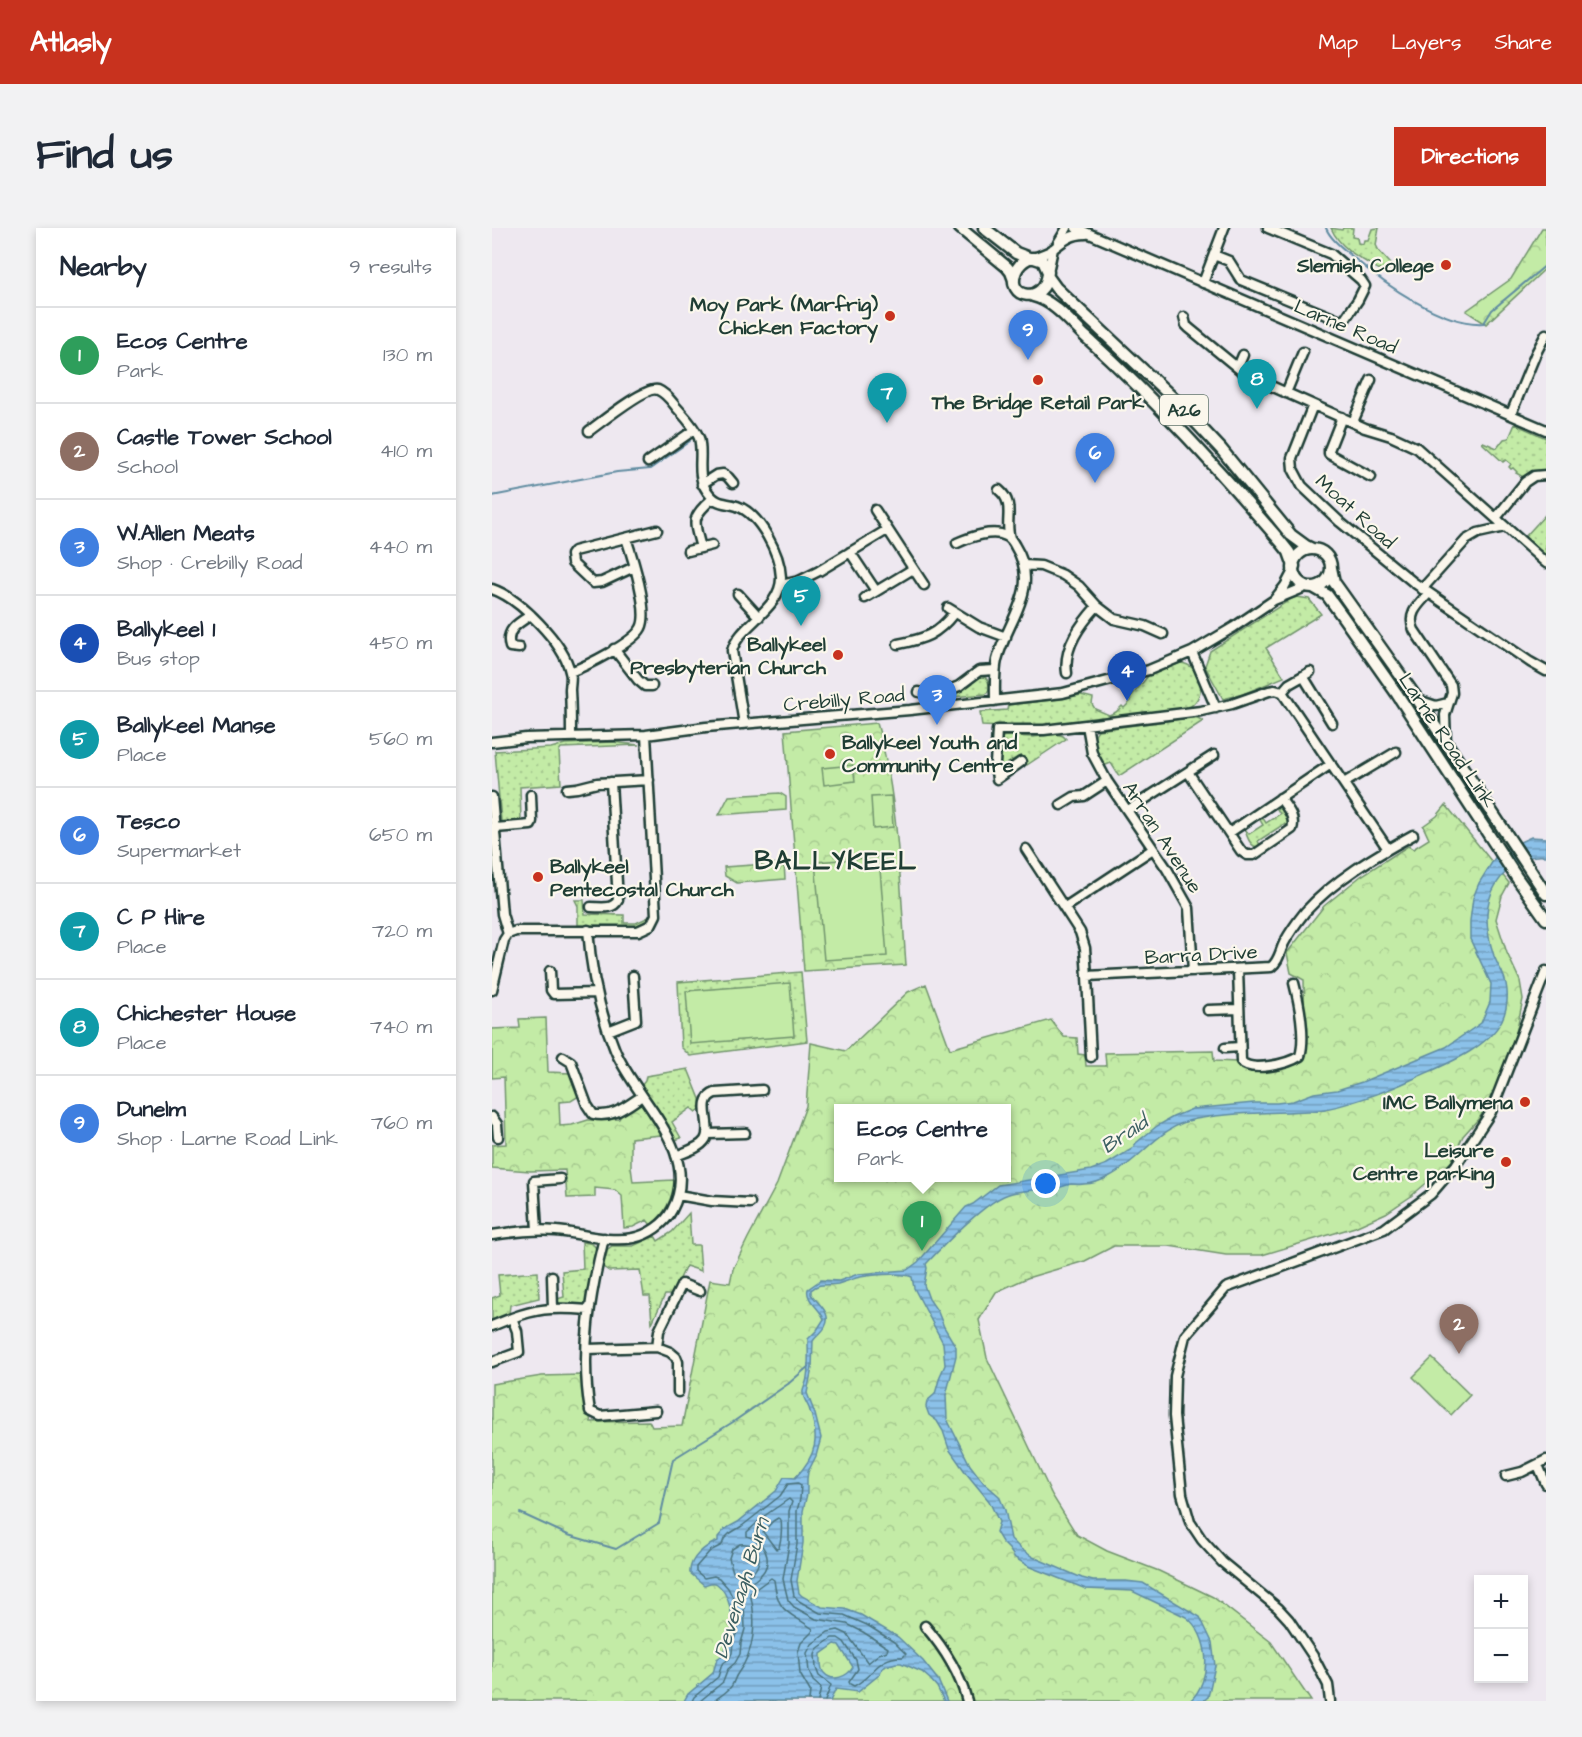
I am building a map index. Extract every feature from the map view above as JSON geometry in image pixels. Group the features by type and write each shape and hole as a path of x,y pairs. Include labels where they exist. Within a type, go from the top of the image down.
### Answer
{"main road":[{"name":"A26","path":"960,228 1007,267 1017,291 1049,303 1108,357 1185,434 1289,552 1294,574 1299,581 1311,586"},
{"name":"A26","path":"984,228 1017,253 1043,261 1056,288 1175,400 1221,449 1291,535 1328,557 1331,568"},
{"path":"1014,280 1021,263 1032,258"},
{"path":"1033,296 1041,290 1048,275"},
{"path":"1294,567 1301,553 1312,549"},
{"path":"1311,586 1319,585 1328,579 1331,568"},
{"name":"Larne Road Link","path":"1331,568 1334,582 1418,700 1546,894"},
{"name":"Larne Road Link","path":"1311,586 1327,595 1343,617 1546,919"}],"street":[{"path":"1048,275 1055,246 1067,228"},
{"name":"Larne Road","path":"1076,228 1091,232 1203,283 1546,430"},
{"path":"1203,283 1224,228"},
{"path":"1214,255 1229,261 1241,280 1343,322 1365,286 1361,280 1331,254 1268,228"},
{"path":"1032,258 1073,235 1091,232"},
{"path":"1184,316 1189,328 1251,377 1365,428 1391,436 1417,448 1546,563"},
{"path":"1511,414 1546,334"},
{"path":"1286,393 1303,352"},
{"path":"1238,367 1243,355"},
{"path":"1353,422 1371,380"},
{"path":"589,431 637,397 651,389 657,389 667,396 699,436 702,484 712,499 722,504 737,506 748,512 767,536 775,553 781,575 781,585 759,617 734,643 732,651 744,724"},
{"name":"Moat Road","path":"1313,405 1293,454 1292,463 1295,475 1302,486 1340,522 1425,591 1530,662 1546,670"},
{"path":"1342,417 1329,454 1371,477"},
{"path":"648,462 694,430"},
{"path":"702,484 716,475 723,474 733,483"},
{"path":"1496,518 1525,482 1535,476 1546,475"},
{"path":"995,701 995,670 999,654 1020,608 1023,596 1024,565 1010,538 1007,498 999,490"},
{"path":"701,548 695,526 696,516 712,499"},
{"path":"875,510 924,585"},
{"path":"1446,743 1444,724 1452,693 1451,684 1412,626 1413,613 1425,591 1466,540 1478,533 1505,527"},
{"path":"634,567 602,582 593,583 572,563 571,559 574,551 657,530"},
{"path":"781,585 799,581 819,572 887,530"},
{"path":"957,543 972,536 987,534 1004,534 1010,538"},
{"path":"570,672 614,650 637,633 642,625 643,606 626,538"},
{"path":"688,551 712,545"},
{"path":"850,552 876,591"},
{"path":"1024,565 1041,566 1063,575 1079,586 1097,606 1118,621 1145,626 1163,634"},
{"name":"Crebilly Road","path":"1274,600 1285,586 1294,567"},
{"path":"865,598 913,569"},
{"name":"Crebilly Road","path":"492,742 526,738 645,735 1063,693 1149,670 1192,652 1274,600 1311,586"},
{"path":"492,589 509,597 531,615 563,655 570,672 571,737"},
{"path":"738,594 759,617"},
{"path":"1067,673 1066,661 1074,638 1097,606"},
{"path":"898,644 920,640 933,634 942,627 951,610 980,627 1006,637"},
{"path":"519,648 510,647 511,629 531,615"},
{"path":"614,650 638,680 645,686 652,686"},
{"path":"1192,652 1216,708"},
{"path":"919,692 929,694 947,691 959,686 979,671 995,670"},
{"path":"1282,692 1289,684 1306,674 1332,723"},
{"path":"1021,762 997,779 995,764 998,730 1031,731 1216,708 1275,690 1282,692 1388,849"},
{"path":"1418,700 1436,706 1448,703"},
{"name":"Arran Avenue","path":"1087,725 1092,753 1107,781 1167,870 1189,908 1193,971"},
{"path":"492,990 504,939 508,934 516,931 639,931 649,926 655,919 655,872 645,735"},
{"path":"1344,783 1396,752"},
{"path":"1128,810 1214,754"},
{"path":"1229,833 1331,764"},
{"path":"1188,772 1241,851 1250,856 1289,832 1293,827 1294,820 1280,798"},
{"path":"567,789 597,783 649,780"},
{"path":"1061,805 1074,797 1084,796 1107,781"},
{"path":"591,907 612,907 618,900 611,782"},
{"path":"495,828 531,825 531,795"},
{"path":"492,797 495,828 495,875 508,934"},
{"name":"Barra Drive","path":"1087,976 1268,968 1274,965 1296,924 1318,898 1388,849 1413,835"},
{"path":"1026,849 1065,907 1082,939 1087,976 1091,1058"},
{"path":"1065,907 1153,849"},
{"path":"492,1235 537,1230 561,1231 618,1240 632,1238 654,1229 670,1214 678,1195 679,1171 676,1156 664,1130 620,1062 608,1031 592,971 588,930"},
{"path":"1238,969 1241,1063 1249,1066 1264,1067 1280,1064 1300,1056 1302,1048 1300,1008 1294,983"},
{"path":"550,971 551,989 555,994 597,993"},
{"path":"1330,1701 1328,1685 1318,1665 1289,1620 1278,1608 1222,1562 1202,1540 1190,1522 1182,1494 1174,1416 1175,1376 1185,1336 1226,1288 1384,1229 1431,1194 1456,1165 1491,1112 1546,971"},
{"path":"608,1031 636,1020 633,976"},
{"path":"1208,1010 1239,1009"},
{"path":"1225,1048 1240,1047"},
{"path":"563,1058 571,1062 593,1114 602,1116 614,1114 642,1096"},
{"path":"676,1156 701,1144 708,1134 706,1101 710,1094 762,1090"},
{"path":"492,1117 496,1122 498,1137"},
{"path":"708,1134 745,1133"},
{"path":"537,1230 534,1181 560,1179"},
{"path":"678,1195 704,1201 750,1203"},
{"path":"604,1238 587,1326 590,1411 600,1416 656,1411"},
{"path":"552,1276 553,1308"},
{"path":"657,1347 659,1331 682,1284 700,1291"},
{"path":"492,1326 523,1314 553,1308 589,1310"},
{"path":"492,1362 519,1352 517,1333 512,1318"},
{"path":"587,1350 657,1347 672,1353 677,1359 678,1392"},
{"path":"1506,1476 1522,1472 1542,1462 1546,1484"},
{"path":"925,1626 935,1638 960,1680 967,1701"}],"green space":[{"path":"1331,228 1342,230 1353,228 1352,237 1357,238 1358,243 1363,244 1364,240 1368,240 1372,229 1379,228 1376,245 1390,263 1387,274 1348,249 1335,236"},
{"path":"1542,228 1546,228 1546,268 1486,324 1466,311 1511,279"},
{"path":"1515,424 1546,438 1546,474 1525,478 1509,467 1511,464 1506,460 1503,462 1482,443 1497,448 1504,439 1509,438"},
{"path":"1546,514 1546,556 1545,557 1524,538"},
{"path":"1297,597 1309,599 1321,614 1266,648 1284,677 1243,694 1223,699 1205,666 1210,651"},
{"path":"1180,663 1194,669 1200,683 1197,699 1183,710 1051,726 1023,728 982,726 980,712 1007,710 1008,705 1081,695 1093,698 1092,704 1095,709 1109,715 1122,706 1124,708 1131,701 1129,699 1148,676"},
{"path":"980,676 986,678 988,682 989,688 986,694 940,698 962,691"},
{"path":"1196,717 1203,721 1119,776 1111,763 1102,764 1096,751 1094,738 1098,730"},
{"path":"877,723 894,812 906,965 804,971 785,731"},
{"path":"1057,734 1066,739 1027,765 1020,756 1002,767 998,765 1002,737"},
{"path":"612,742 639,745 561,748 559,751 561,784 520,787 521,820 517,823 501,821 495,751"},
{"path":"853,765 855,781 824,785 822,768"},
{"path":"780,793 786,797 786,810 719,815 729,796"},
{"path":"891,796 893,827 873,829 871,797"},
{"path":"1446,805 1509,883 1502,896 1496,919 1507,953 1520,981 1523,999 1510,1062 1480,1117 1463,1136 1451,1162 1410,1197 1386,1213 1355,1227 1262,1255 1226,1255 1169,1246 1114,1246 1085,1261 1027,1278 996,1292 979,1320 987,1358 1052,1495 1077,1535 1107,1551 1159,1571 1213,1597 1271,1642 1311,1701 492,1701 492,1384 542,1376 580,1375 591,1422 649,1421 652,1427 682,1426 710,1280 730,1283 733,1269 777,1184 806,1106 811,1043 846,1051 908,992 926,984 950,1049 1051,1020 1064,1037 1077,1038 1078,1054 1085,1055 1086,1066 1106,1066 1105,1053 1213,1051 1214,1061 1237,1062 1239,1068 1242,1069 1271,1070 1302,1061 1305,1052 1304,980 1291,973 1287,953 1324,906 1361,876 1408,846 1413,849 1429,839 1423,826 1437,816"},
{"path":"1280,808 1290,820 1288,829 1284,824 1258,841 1261,847 1252,845 1245,829 1249,834 1263,825 1260,820 1263,818 1266,823 1280,814 1277,809"},
{"path":"879,857 887,956 824,960 815,862"},
{"path":"784,863 785,879 737,883 725,876 724,867"},
{"path":"575,900 584,900 585,914 624,915 624,923 636,923 651,916 649,921 640,926 578,925 578,906"},
{"path":"801,972 807,1041 690,1056 681,1047 678,982"},
{"path":"790,983 794,1036 690,1044 686,991"},
{"path":"546,1018 548,1072 570,1073 579,1096 571,1101 559,1102 560,1126 588,1120 619,1119 623,1112 641,1103 661,1135 631,1138 633,1182 674,1180 668,1205 651,1225 647,1220 633,1227 624,1228 622,1196 615,1190 595,1188 595,1197 567,1198 565,1170 530,1171 492,1168 492,1145 506,1144 504,1077 492,1078 492,1029 520,1028 519,1019"},
{"path":"688,1069 700,1099 701,1109 696,1112 691,1108 672,1122 681,1138 675,1140 641,1086 646,1076"},
{"path":"689,1213 691,1245 699,1245 701,1271 686,1266 672,1295 665,1295 652,1323 650,1296 644,1296 640,1270 609,1271 603,1267 608,1249 612,1246 633,1246 655,1236 658,1241 672,1232"},
{"path":"582,1242 593,1245 597,1251 586,1303 582,1306 558,1304 557,1299 564,1297 562,1271 583,1269"},
{"path":"538,1272 539,1298 510,1305 509,1314 492,1321 492,1298 500,1295 498,1275"},
{"path":"1432,1358 1470,1395 1451,1415 1413,1377"}],"water":[{"name":"Devenagh Burn","path":"1531,837 1546,838 1546,856 1529,857 1515,864 1498,881 1489,901 1488,933 1494,956 1506,984 1507,1002 1502,1020 1495,1031 1475,1048 1450,1063 1402,1084 1333,1107 1309,1111 1224,1115 1183,1123 1160,1136 1121,1170 1101,1180 1087,1184 1029,1190 1002,1197 967,1223 926,1264 924,1285 929,1299 956,1347 956,1356 946,1395 947,1419 970,1465 983,1482 999,1496 1005,1510 1011,1539 1033,1557 1082,1578 1093,1581 1143,1583 1200,1617 1212,1642 1215,1666 1208,1697 1203,1701 1190,1701 1202,1682 1206,1658 1200,1635 1186,1617 1132,1591 1086,1589 1030,1567 1015,1558 1002,1542 996,1532 999,1522 989,1501 949,1449 943,1431 937,1421 929,1415 926,1407 927,1401 935,1394 945,1365 943,1343 914,1288 912,1277 893,1274 861,1277 838,1284 821,1285 811,1290 811,1294 826,1313 827,1322 813,1341 812,1368 807,1393 821,1438 808,1472 807,1494 803,1511 803,1543 797,1581 799,1593 802,1596 822,1607 845,1609 861,1615 898,1637 923,1661 938,1680 947,1701 944,1701 937,1687 922,1672 896,1663 882,1669 879,1675 858,1692 836,1689 830,1701 684,1701 688,1694 713,1673 717,1659 725,1651 732,1626 730,1606 721,1588 712,1583 704,1585 690,1573 692,1562 703,1549 718,1541 718,1537 725,1529 738,1522 776,1491 784,1477 795,1478 812,1454 815,1428 803,1391 808,1372 808,1339 824,1319 809,1297 808,1289 821,1280 839,1281 858,1274 907,1270 918,1262 966,1207 998,1185 1091,1170 1107,1164 1132,1149 1157,1126 1192,1109 1293,1101 1314,1093 1337,1090 1362,1082 1446,1047 1481,1023 1490,1002 1491,984 1470,939 1470,921 1473,898 1479,883 1496,856","holes":["835,1644 839,1645 853,1667 844,1675 832,1678 823,1671 821,1654"]}],"waterway":[{"path":"1326,228 1342,248 1398,291 1433,311 1468,322 1484,323 1492,310 1546,265"},
{"path":"492,496 617,472 650,469 690,441"},
{"path":"520,1513 568,1535 616,1549 659,1523 673,1459 733,1422 788,1384 809,1366"}],"place":[{"name":"Slemish College","path":"1446,265"},
{"name":"Moy Park (Marfrig) Chicken Factory","path":"890,316"},
{"name":"Dunelm","path":"1028,360"},
{"name":"The Bridge Retail Park","path":"1038,380"},
{"name":"Chichester House","path":"1257,409"},
{"name":"C P Hire","path":"887,423"},
{"name":"Tesco","path":"1095,483"},
{"name":"Ballykeel Manse","path":"801,626"},
{"name":"Ballykeel Presbyterian Church","path":"838,655"},
{"name":"Ballykeel 1","path":"1127,701"},
{"name":"W.Allen Meats","path":"937,725"},
{"name":"Ballykeel Youth and Community Centre","path":"830,754"},
{"name":"Ballykeel Pentecostal Church","path":"538,877"},
{"name":"IMC Ballymena","path":"1525,1102"},
{"name":"Leisure Centre parking","path":"1506,1162"},
{"name":"Ecos Centre","path":"922,1251"},
{"name":"Castle Tower School","path":"1459,1354"}],"district":[{"name":"BALLYKEEL","path":"836,860"}],"water label":[{"name":"Braid","path":"1124,1134"}]}
